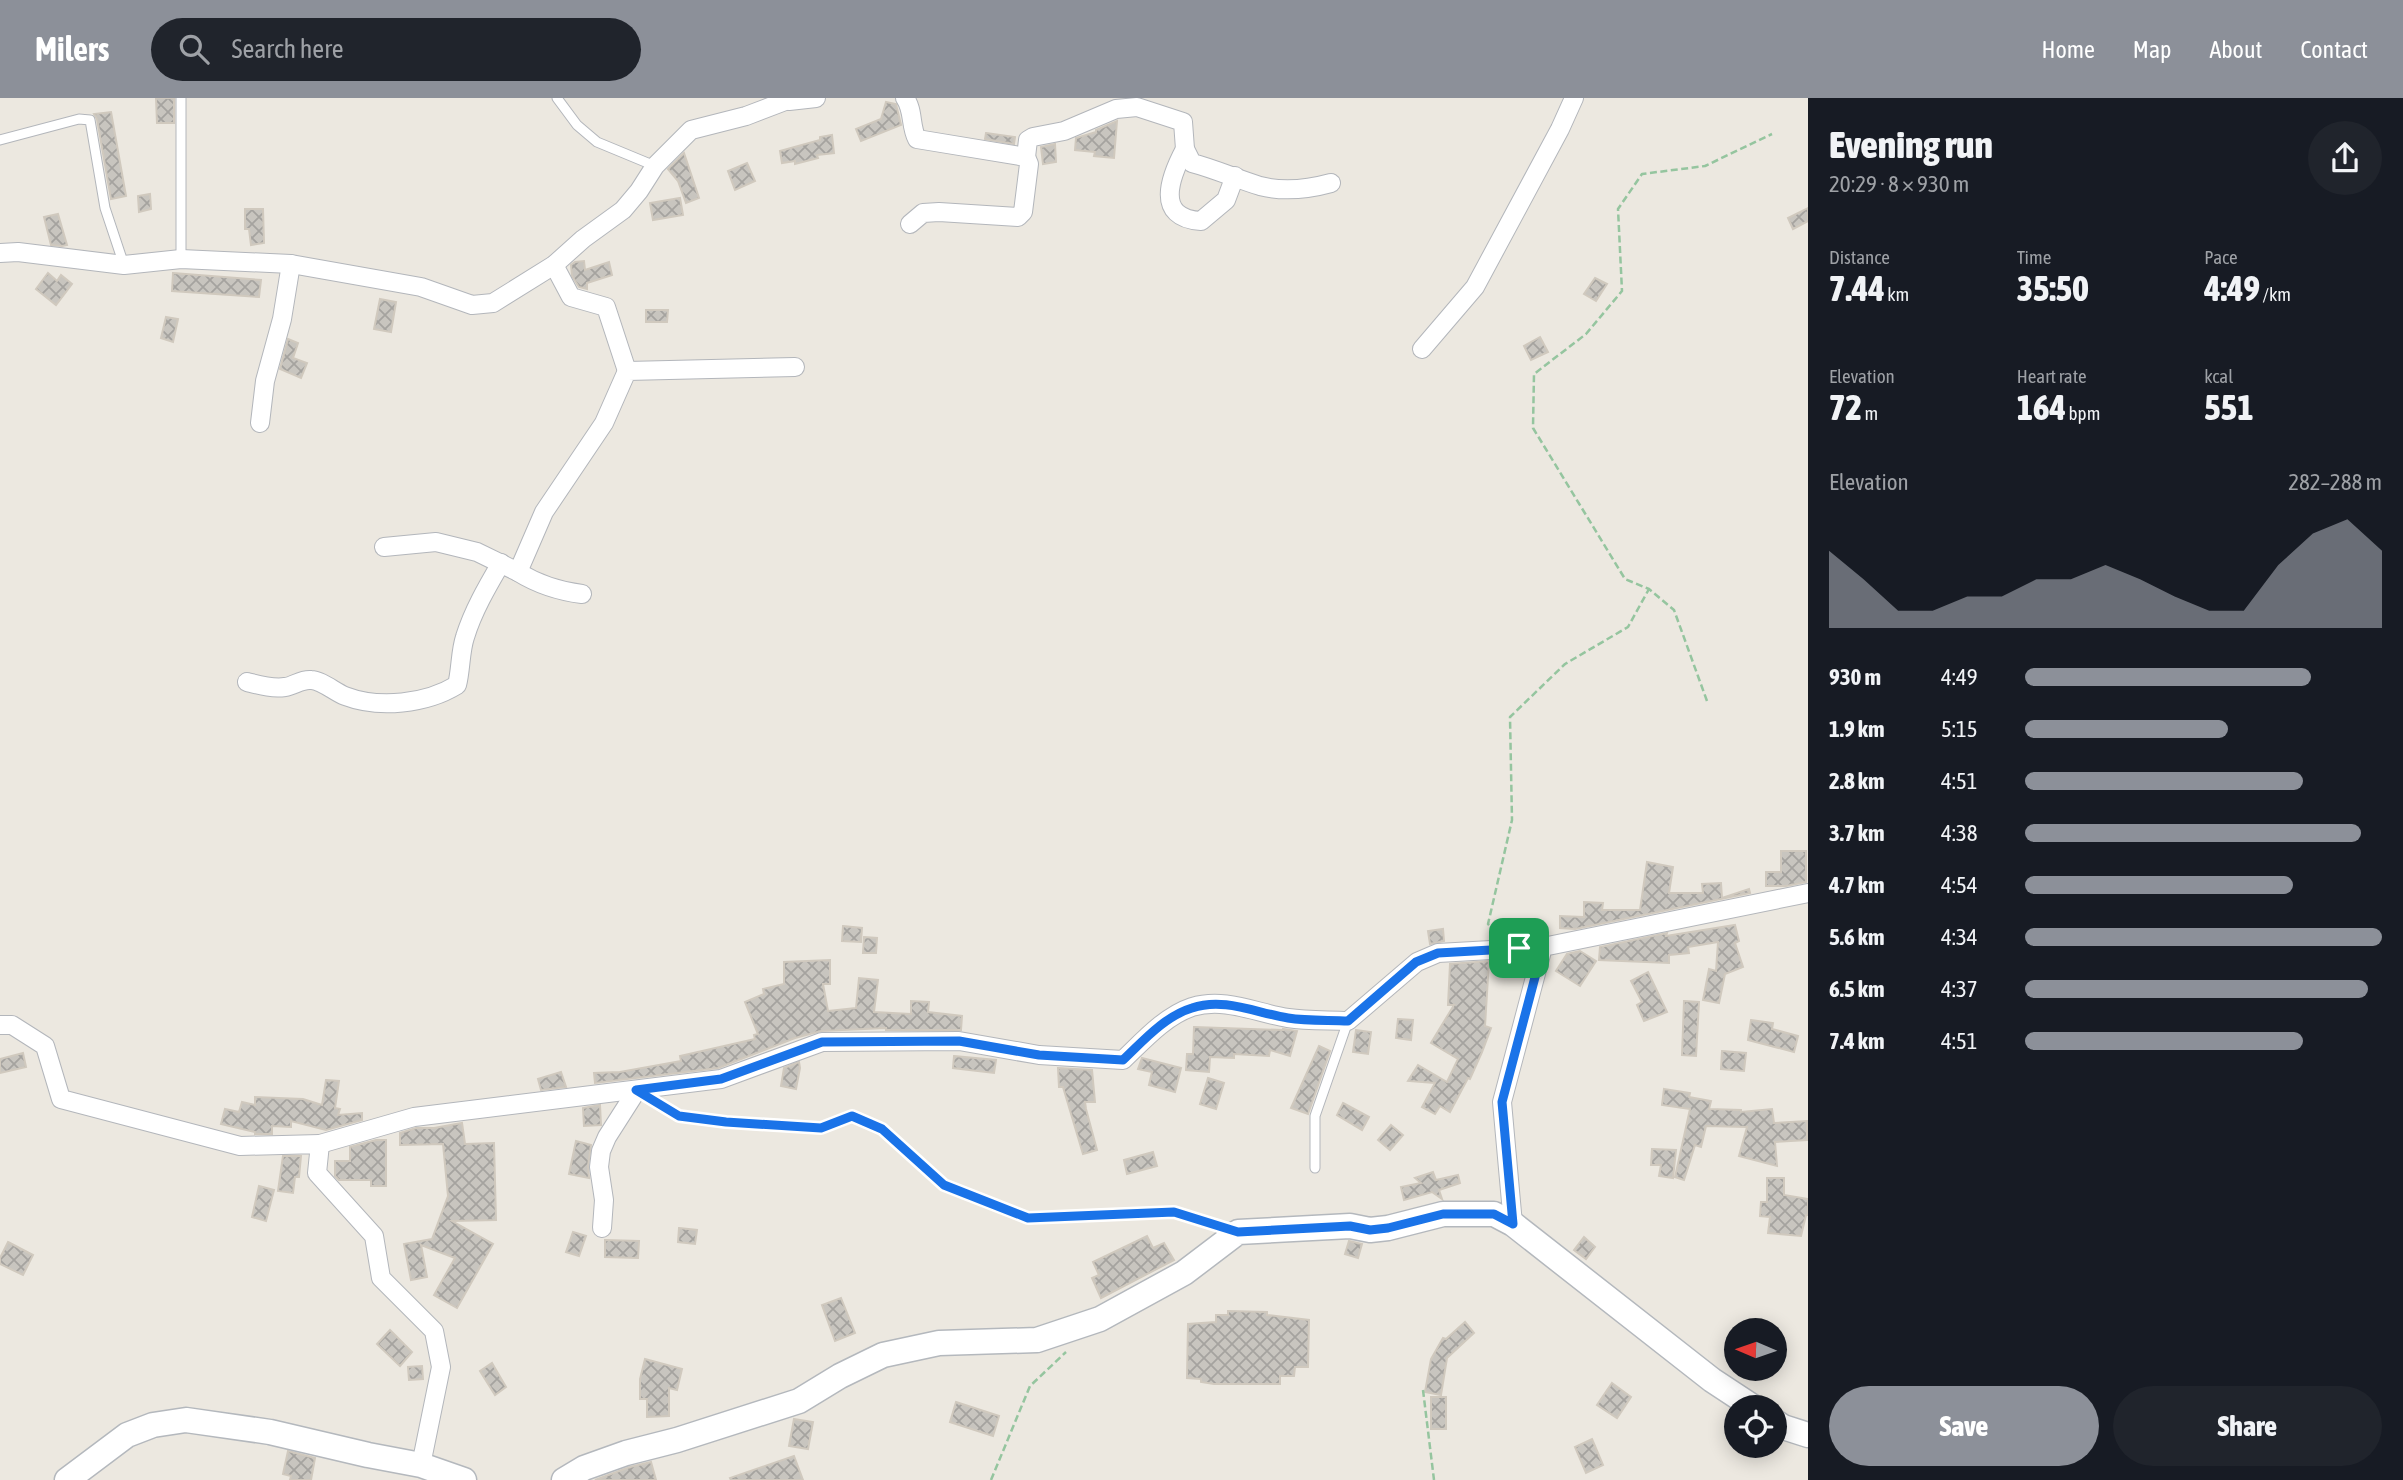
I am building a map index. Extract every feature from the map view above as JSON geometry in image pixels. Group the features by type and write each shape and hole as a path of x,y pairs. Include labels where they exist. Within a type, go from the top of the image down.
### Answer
{"street":[{"path":"0,253 18,252 124,265 181,258 292,264 421,287 472,305 493,303 554,265 583,239 623,210 655,166 691,131 746,116 791,99 816,98"},
{"path":"905,98 911,107 913,131 917,139 1026,157"},
{"path":"1422,349 1475,287 1574,98"},
{"path":"910,225 923,213 1018,218 1023,212 1028,177 1028,140 1064,131 1104,113 1137,107 1183,122 1185,149 1192,163 1262,187 1306,190 1331,183"},
{"path":"1185,149 1174,170 1168,198 1177,214 1201,221 1226,200 1235,176"},
{"path":"260,423 265,381 282,319 292,264"},
{"path":"518,572 544,512 604,423 627,370 606,307 571,297 554,265"},
{"path":"627,370 795,367"},
{"path":"384,547 436,542 477,552 535,582 559,591 582,594"},
{"path":"247,682 269,687 286,687 300,681 314,680 359,702 397,702 443,694 457,685 464,639 479,602 501,563"},
{"path":"0,1026 12,1025 45,1046 61,1099 240,1146 320,1144 414,1117 721,1079 822,1042 959,1041 1039,1055 1123,1060 1160,1026 1189,1008 1211,1003 1248,1008 1288,1018 1348,1021 1416,962 1438,953 1543,947 1808,893"},
{"path":"1513,1224 1502,1102 1543,947"},
{"path":"602,1228 604,1200 599,1167 601,1151 636,1090"},
{"path":"320,1144 317,1172 374,1236 381,1278 434,1331 442,1367 421,1465"},
{"path":"564,1480 584,1468 626,1453 677,1440 799,1401 840,1376 883,1355 939,1343 1037,1340 1100,1319 1185,1273 1238,1232 1350,1226 1370,1230 1443,1214 1494,1214 1513,1224 1735,1395"},
{"path":"67,1480 127,1435 153,1425 187,1420 270,1432 421,1465 464,1480"},
{"path":"1787,1428 1808,1435"}],"lane":[{"path":"181,98 181,258"},
{"path":"557,98 577,125 597,142 655,166"},
{"path":"0,140 79,119 90,120 105,208 124,265"},
{"path":"1315,1168 1315,1116 1348,1021"},
{"path":"636,1090 679,1116 726,1122 821,1128 852,1116 882,1129 944,1185 1028,1218 1174,1212 1238,1232"}],"path":[{"path":"1707,701 1674,610 1649,589 1625,579 1533,428 1534,374 1587,334 1622,291 1618,209 1642,174 1705,166 1772,134"},
{"path":"1519,948 1500,938 1488,924 1512,820 1510,717 1566,663 1628,627 1649,589"},
{"path":"992,1480 1030,1386 1066,1351 1075,1348"},
{"path":"1423,1390 1434,1480"}],"building":[{"path":"156,98 174,98 174,123 157,123"},
{"path":"886,102 896,104 901,125 861,141 856,129 881,119"},
{"path":"111,112 126,196 111,199 94,114"},
{"path":"1117,121 1114,158 1075,150 1076,138 1096,132"},
{"path":"986,133 1015,137 1014,144 985,139"},
{"path":"832,135 834,153 817,155 818,158 795,164 795,161 782,163 780,151"},
{"path":"1055,144 1056,162 1043,164 1041,147"},
{"path":"684,153 699,198 686,203 678,181 668,169"},
{"path":"747,163 755,181 735,190 728,171"},
{"path":"150,194 151,209 139,212 138,196"},
{"path":"680,198 683,215 653,220 650,203"},
{"path":"1808,208 1808,221 1793,229 1788,218"},
{"path":"245,209 263,209 264,243 251,245 249,229 245,229"},
{"path":"58,214 67,245 51,245 44,217"},
{"path":"584,261 585,270 609,262 612,275 587,283 587,289 579,287 572,276 571,265"},
{"path":"48,273 57,281 61,275 72,284 56,305 36,289"},
{"path":"173,273 261,280 259,297 172,291"},
{"path":"1595,278 1607,284 1596,301 1584,294"},
{"path":"380,299 396,302 391,332 374,329"},
{"path":"646,310 668,310 667,322 646,322"},
{"path":"166,317 178,319 173,342 161,338"},
{"path":"1540,337 1548,352 1531,360 1524,346"},
{"path":"288,339 298,343 293,358 307,363 301,378 280,369"},
{"path":"1781,851 1806,851 1806,882 1766,886 1766,872 1781,872"},
{"path":"1647,862 1673,867 1669,893 1703,893 1702,884 1721,883 1722,898 1749,889 1750,893 1575,929 1560,928 1560,916 1584,917 1584,902 1603,903 1602,910 1640,910"},
{"path":"1735,925 1739,941 1735,943 1743,967 1725,974 1719,1003 1703,1000 1709,969 1716,971 1718,942 1688,947 1689,953 1669,955 1669,963 1599,960 1600,947 1667,933 1666,936"},
{"path":"843,926 862,928 861,942 842,941"},
{"path":"1443,929 1444,941 1430,944 1428,931"},
{"path":"864,937 877,938 876,953 863,953"},
{"path":"1580,951 1596,961 1580,986 1556,971 1567,954"},
{"path":"830,960 830,984 823,984 828,1011 856,1008 859,978 878,980 874,1012 911,1014 911,1001 929,1002 928,1012 962,1016 961,1030 886,1028 821,1031 795,1038 718,1068 595,1083 594,1073 620,1072 681,1061 680,1056 755,1039 754,1035 758,1034 745,1002 764,994 763,989 784,984 784,962"},
{"path":"1489,961 1485,1026 1491,1028 1470,1079 1468,1078 1450,1112 1440,1106 1435,1114 1422,1107 1435,1083 1408,1081 1418,1065 1447,1082 1458,1059 1431,1043 1454,1005 1448,1005 1450,964"},
{"path":"1648,972 1667,1012 1644,1021 1637,1005 1642,1002 1631,981"},
{"path":"1684,1001 1699,1002 1696,1056 1682,1055"},
{"path":"1398,1019 1413,1020 1411,1040 1396,1038"},
{"path":"1751,1020 1773,1023 1772,1029 1798,1036 1794,1052 1748,1040"},
{"path":"1194,1027 1297,1031 1290,1056 1270,1050 1269,1056 1234,1054 1234,1058 1210,1057 1209,1072 1186,1070 1187,1054 1193,1054"},
{"path":"1356,1030 1371,1032 1368,1054 1353,1052"},
{"path":"1319,1046 1330,1051 1308,1114 1291,1108"},
{"path":"1722,1051 1746,1053 1744,1071 1721,1069"},
{"path":"23,1053 26,1067 0,1073 0,1059"},
{"path":"954,1056 996,1060 994,1073 953,1068"},
{"path":"1142,1058 1181,1068 1175,1092 1149,1085 1152,1072 1138,1069"},
{"path":"799,1062 796,1089 781,1086 784,1068"},
{"path":"1058,1068 1092,1070 1095,1102 1085,1102 1097,1150 1083,1154 1063,1087 1059,1087"},
{"path":"561,1072 566,1087 541,1090 538,1079"},
{"path":"1208,1078 1224,1083 1216,1109 1200,1104"},
{"path":"326,1080 339,1081 335,1108 340,1109 338,1115 362,1113 362,1120 326,1130 291,1121 291,1127 272,1126 272,1134 255,1134 221,1124 225,1109 239,1112 242,1102 255,1105 255,1097 303,1099 322,1105"},
{"path":"1664,1089 1690,1093 1689,1097 1711,1101 1709,1109 1741,1112 1772,1109 1774,1123 1807,1121 1807,1140 1775,1142 1777,1166 1739,1156 1747,1127 1706,1126 1701,1147 1695,1145 1684,1180 1675,1177 1690,1109 1662,1105"},
{"path":"1343,1103 1369,1117 1362,1130 1337,1115"},
{"path":"600,1105 601,1125 584,1126 583,1108"},
{"path":"462,1123 465,1144 494,1143 496,1220 452,1221 493,1244 457,1308 434,1295 455,1258 421,1245 427,1277 411,1280 404,1244 432,1239 448,1196 443,1144 400,1145 400,1133 416,1128"},
{"path":"1391,1125 1403,1135 1390,1150 1378,1140"},
{"path":"386,1140 386,1186 371,1186 371,1180 339,1180 335,1176 335,1161 350,1161 350,1147"},
{"path":"576,1141 591,1145 589,1178 569,1174"},
{"path":"1652,1149 1676,1150 1673,1178 1659,1176 1661,1165 1651,1165"},
{"path":"1153,1152 1157,1166 1127,1174 1124,1160"},
{"path":"283,1156 301,1156 299,1177 295,1177 293,1193 278,1191"},
{"path":"1433,1172 1436,1180 1458,1175 1460,1183 1439,1190 1442,1199 1432,1192 1404,1200 1401,1187 1421,1183 1415,1178"},
{"path":"1767,1178 1784,1178 1784,1195 1808,1199 1808,1215 1801,1236 1768,1233 1770,1217 1760,1216 1761,1202 1767,1202"},
{"path":"259,1186 274,1190 266,1221 252,1217"},
{"path":"679,1228 697,1230 695,1244 678,1242"},
{"path":"573,1232 586,1236 579,1256 566,1252"},
{"path":"1147,1236 1153,1248 1164,1243 1174,1260 1101,1298 1092,1278 1099,1275 1093,1262"},
{"path":"1584,1237 1595,1247 1586,1259 1574,1250"},
{"path":"605,1240 639,1241 638,1258 605,1257"},
{"path":"1349,1241 1362,1244 1358,1258 1345,1254"},
{"path":"8,1242 33,1255 23,1275 0,1264"},
{"path":"841,1298 855,1333 835,1341 822,1305"},
{"path":"1228,1311 1267,1312 1267,1315 1309,1320 1308,1367 1295,1367 1294,1376 1280,1376 1280,1384 1214,1384 1187,1378 1188,1324 1216,1322 1216,1315 1228,1315"},
{"path":"1465,1322 1474,1333 1447,1358 1441,1395 1425,1392 1431,1359 1443,1338 1446,1339"},
{"path":"390,1330 412,1352 400,1366 377,1344"},
{"path":"645,1359 682,1369 677,1390 669,1388 669,1416 647,1417 647,1399 640,1399 640,1379"},
{"path":"492,1363 506,1387 495,1395 480,1371"},
{"path":"422,1366 423,1379 409,1380 408,1367"},
{"path":"1612,1383 1631,1397 1617,1418 1597,1405"},
{"path":"1431,1397 1446,1397 1446,1429 1431,1429"},
{"path":"956,1402 999,1416 993,1436 950,1422"},
{"path":"794,1419 813,1422 808,1449 789,1446"},
{"path":"1592,1439 1603,1465 1586,1473 1575,1447"},
{"path":"288,1451 315,1458 311,1480 290,1480 291,1476 283,1474"},
{"path":"794,1456 803,1480 730,1478"},
{"path":"651,1462 656,1480 595,1480 630,1467"}],"route":[{"path":"1543,947 1502,1102 1513,1224 1494,1214 1443,1214 1370,1230 1350,1226 1238,1232 1174,1212 1028,1218 944,1185 882,1129 852,1116 821,1128 726,1122 679,1116 636,1090 721,1079 822,1042 959,1041 1039,1055 1123,1060 1160,1026 1189,1008 1211,1003 1248,1008 1288,1018 1348,1021 1416,962 1438,953 1519,948 1543,947"}]}
